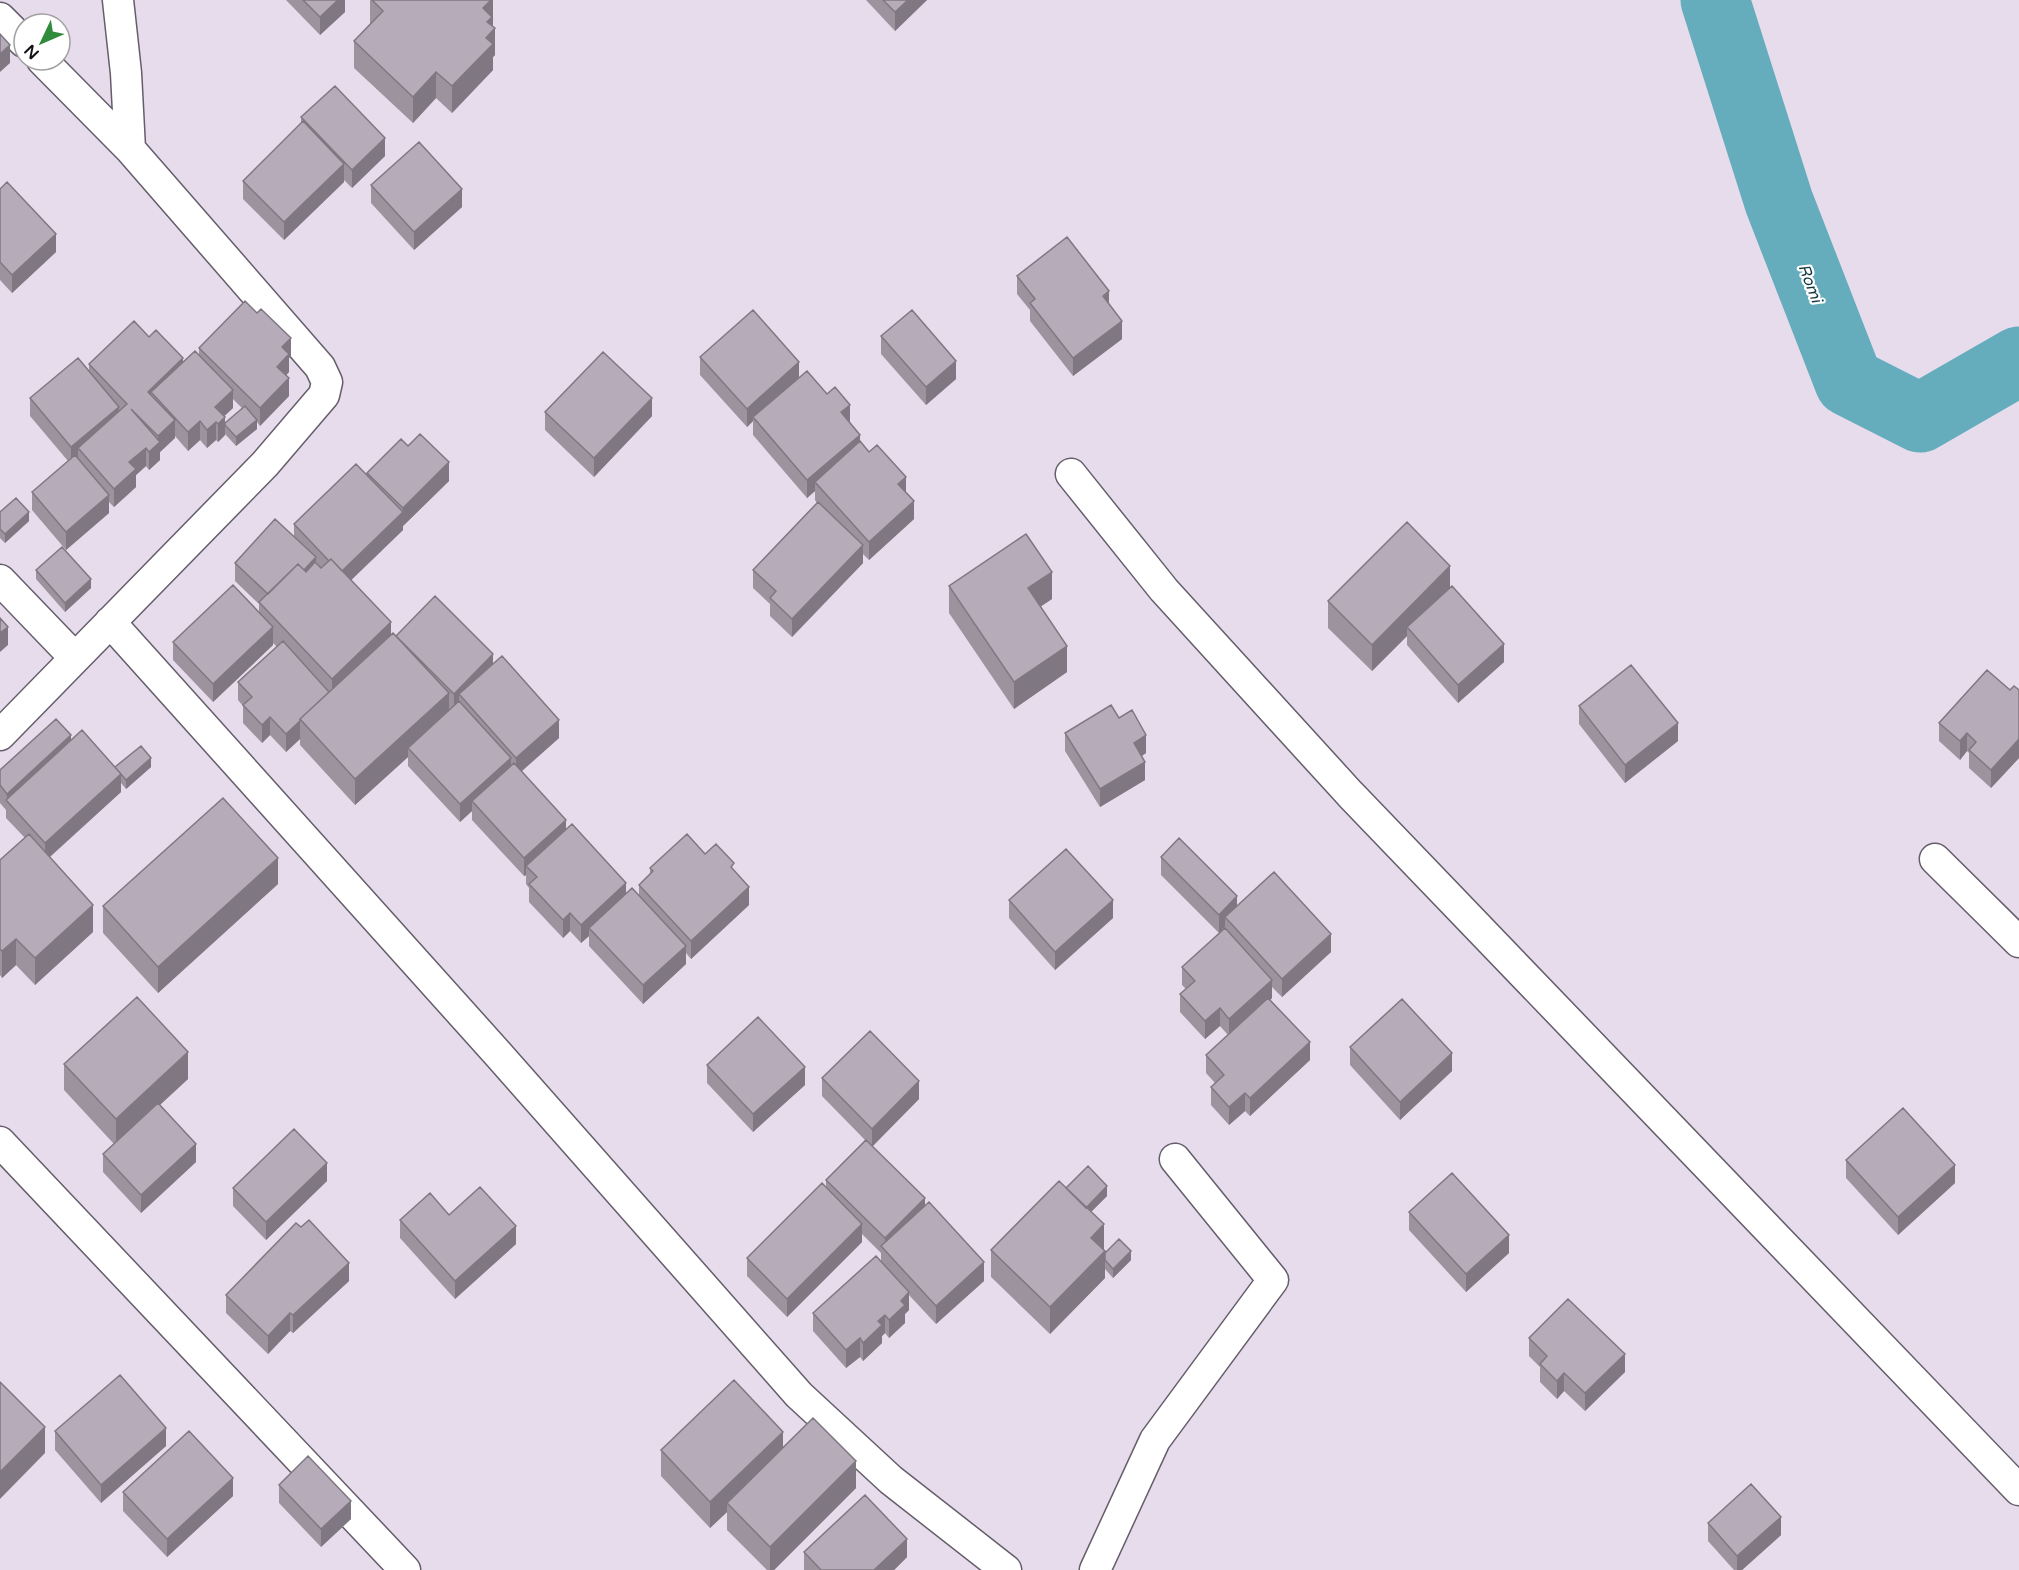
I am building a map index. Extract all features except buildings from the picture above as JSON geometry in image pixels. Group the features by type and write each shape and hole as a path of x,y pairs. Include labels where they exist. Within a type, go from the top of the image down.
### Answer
{"street":[{"path":"118,0 126,73 130,149"},
{"path":"0,18 12,30"},
{"path":"0,735 265,464 324,395 327,382 320,367 130,149 54,72"},
{"path":"1071,474 1164,590 1350,794 2019,1490"},
{"path":"0,580 75,658"},
{"path":"110,622 498,1054 798,1395 891,1480 1006,1570"},
{"path":"1935,859 2019,942"},
{"path":"0,1142 405,1570"},
{"path":"1095,1570 1155,1440 1273,1280 1175,1159"}],"waterway":[{"name":"Romi","path":"1715,0 1779,202 1849,382 1920,418 2019,361"}]}
